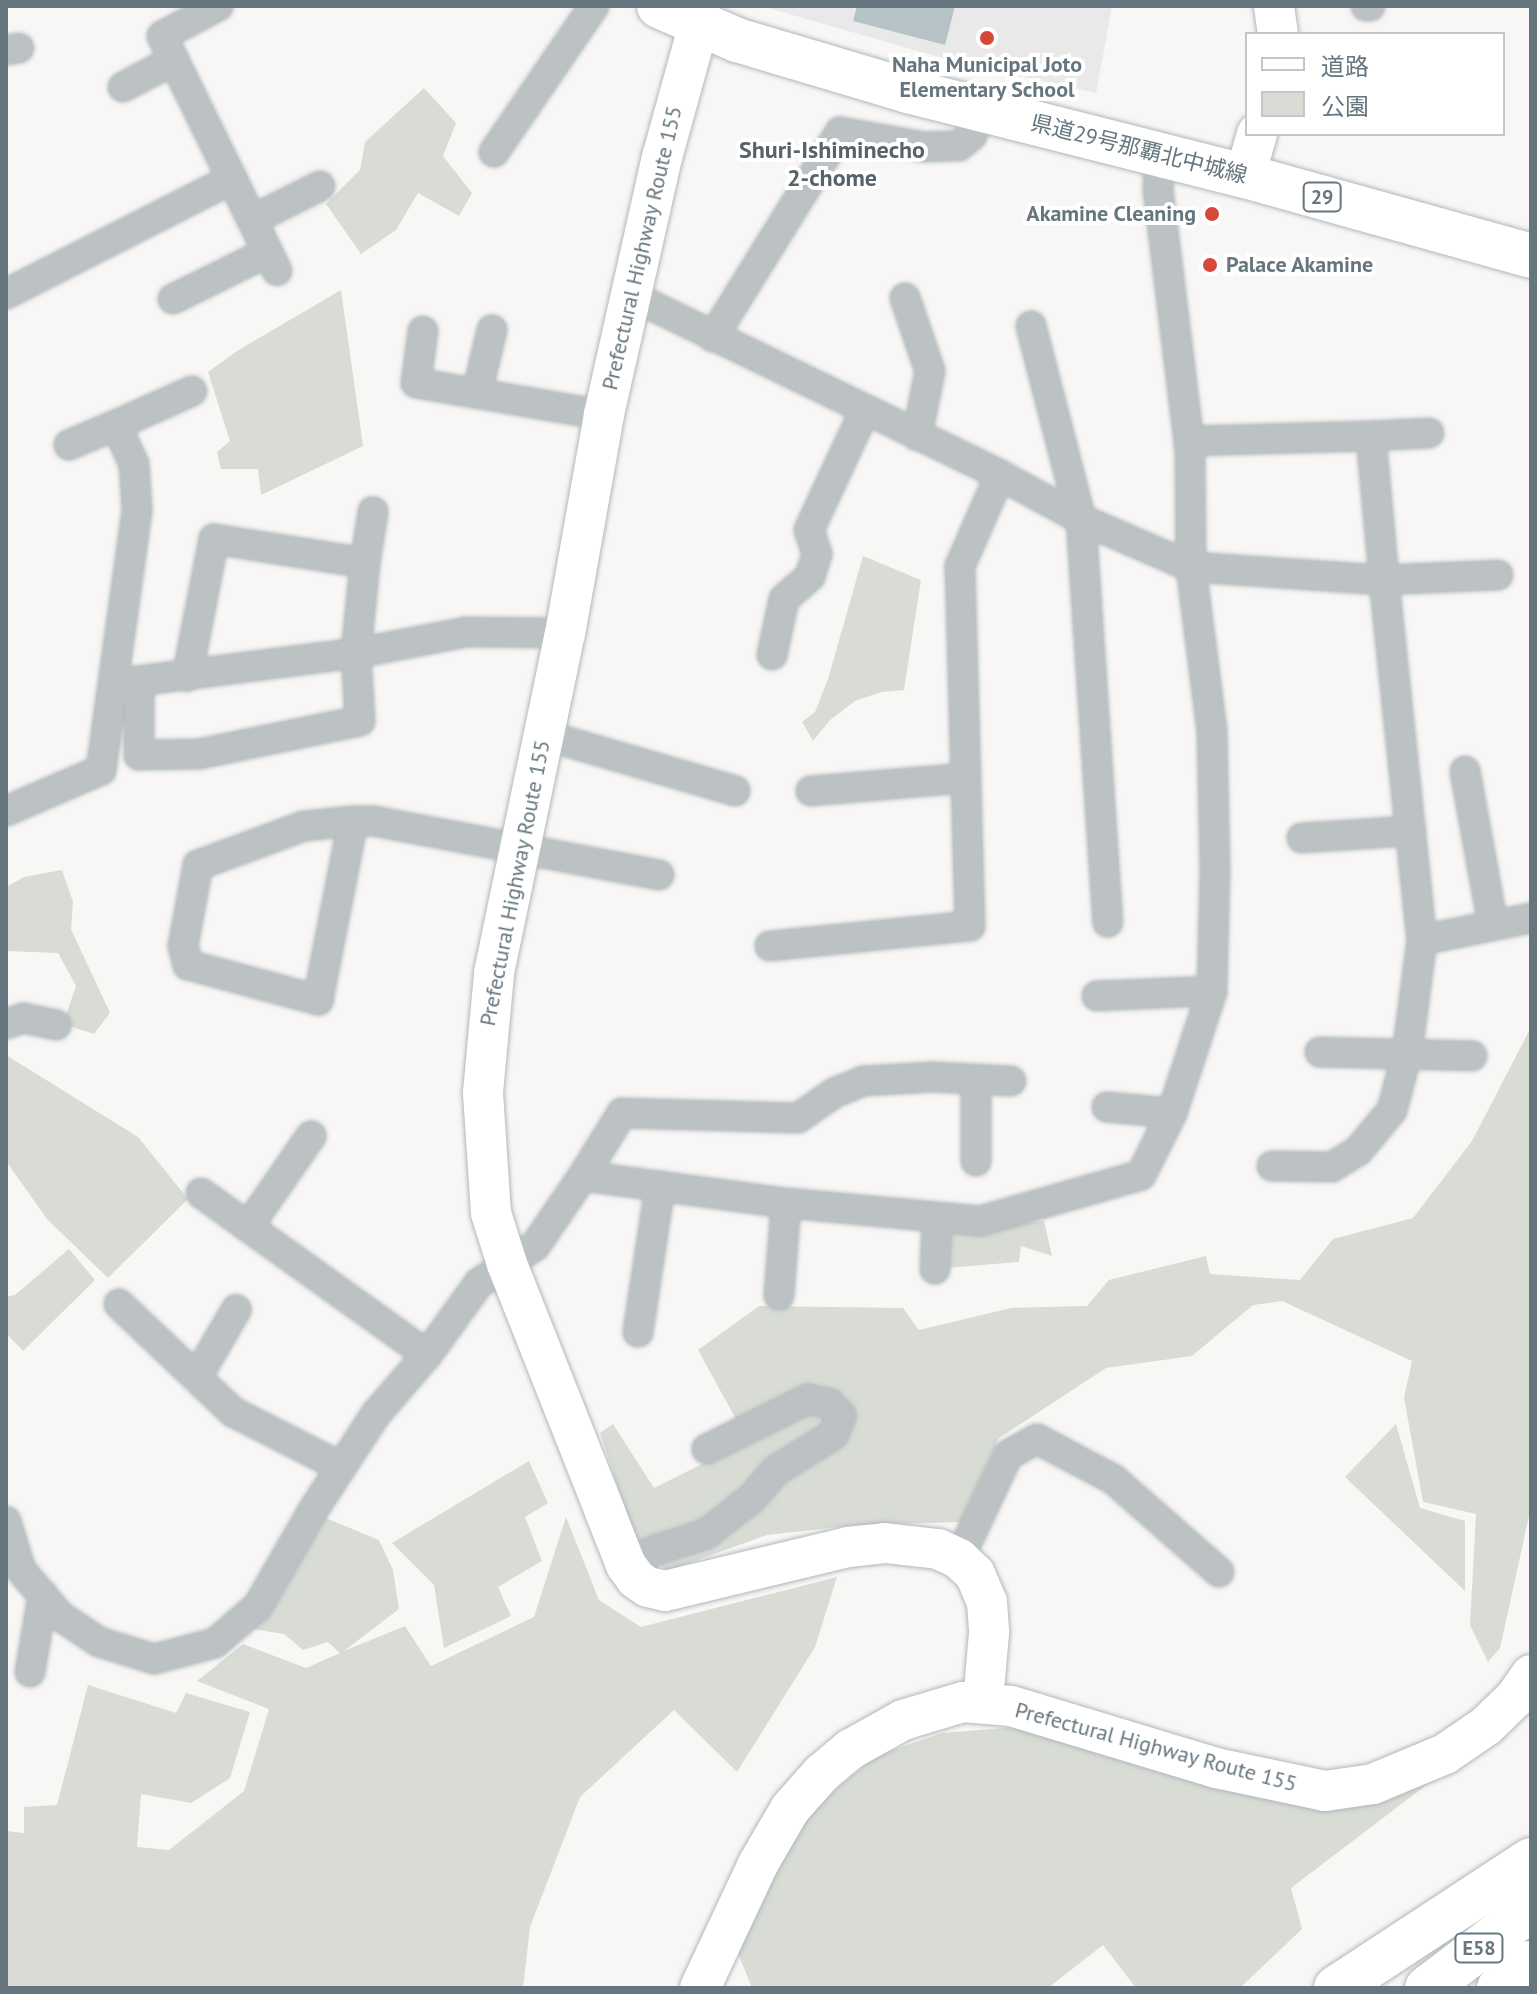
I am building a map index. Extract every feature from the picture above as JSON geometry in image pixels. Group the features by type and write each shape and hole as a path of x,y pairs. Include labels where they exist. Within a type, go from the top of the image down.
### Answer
{"main road":[{"name":"県道29号那覇北中城線","path":"659,6 699,24 802,61 1245,176 1531,256"},
{"path":"1274,6 1278,32"},
{"name":"Prefectural Highway Route 155","path":"626,1565 507,1264 491,1213 483,1093 494,974 565,633 604,415 680,86 699,24"},
{"path":"1245,176 1256,136"},
{"path":"626,1565 648,1587 665,1591 702,1585 848,1547 912,1544 938,1549 959,1559 975,1574 987,1602 989,1633 983,1702"},
{"name":"Prefectural Highway Route 155","path":"700,1988 773,1834 822,1773 851,1749 903,1720 944,1706 983,1702 1039,1713 1216,1768 1325,1791 1373,1784 1445,1754 1486,1726 1515,1698 1531,1675"},
{"path":"1336,1988 1531,1860"},
{"name":"E58","path":"1427,1988 1531,1909"},
{"name":"E58","path":"1499,1988 1531,1963"}],"street":[{"path":"173,299 273,262 162,36 218,6"},
{"path":"494,152 594,6"},
{"path":"123,87 174,60"},
{"path":"713,337 840,132 924,147 959,146 972,135 979,109"},
{"path":"583,1176 786,1203 937,1220 980,1221 1141,1175 1172,1113 1212,991 1215,872 1212,731 1191,567 1189,441 1158,191 1159,155"},
{"path":"6,294 232,179"},
{"path":"252,220 320,186"},
{"path":"630,295 1000,475 1081,519 1191,567 1384,580 1498,575"},
{"path":"905,298 930,371 917,436"},
{"path":"1031,326 1081,519 1108,922"},
{"path":"477,393 492,330"},
{"path":"423,331 416,383 604,415"},
{"path":"69,445 192,391"},
{"path":"772,655 774,595 810,576 817,554 809,530 865,410"},
{"path":"116,425 134,464 137,509 127,683 139,755 199,754 360,721 356,653 373,512"},
{"path":"1189,441 1429,433"},
{"path":"1272,1166 1332,1167 1358,1151 1392,1110 1407,1054 1422,940 1371,436"},
{"path":"770,946 970,926 960,566 1000,475"},
{"path":"187,676 214,539 365,563"},
{"path":"127,683 356,653 466,632 565,633"},
{"path":"6,811 101,770 127,683"},
{"path":"544,735 735,791"},
{"path":"1465,771 1493,925"},
{"path":"811,791 965,778"},
{"path":"353,821 318,1000 188,965 183,946 198,865 304,826 353,821 374,821 659,875"},
{"path":"1302,838 1411,831"},
{"path":"1422,940 1531,918"},
{"path":"1097,996 1212,991"},
{"path":"6,1024 23,1018 56,1025"},
{"path":"1320,1052 1472,1056"},
{"path":"6,1521 21,1570 60,1616 99,1642 154,1659 215,1643 258,1606 376,1414 427,1355 479,1283 535,1246 622,1113 798,1118 834,1093 863,1081 933,1077 1011,1081"},
{"path":"976,1080 976,1161"},
{"path":"1107,1107 1172,1113"},
{"path":"248,1227 269,1178 311,1136"},
{"path":"638,1332 660,1186"},
{"path":"201,1193 427,1355"},
{"path":"779,1295 786,1203"},
{"path":"935,1269 937,1220"},
{"path":"119,1304 233,1412 341,1467"},
{"path":"197,1377 236,1310"},
{"path":"626,1565 653,1551 706,1534 751,1499 775,1471 833,1435 841,1416 830,1404 808,1399 707,1449"},
{"path":"959,1559 1008,1455 1037,1439 1113,1479 1219,1572"},
{"path":"30,1672 43,1595"}],"shaded area":[{"name":"Naha Municipal Joto Elementary School","path":"761,6 1112,6 1096,93 953,61"},
{"path":"857,6 955,6 945,45 853,21"}],"green space":[{"path":"424,88 456,123 443,156 472,193 459,216 418,193 396,230 361,254 326,204 360,170 365,142"},
{"path":"341,290 363,446 261,495 258,469 221,469 217,452 230,441 208,372 237,351"},
{"path":"863,556 921,580 904,690 881,692 855,701 830,720 813,741 802,722 815,712 828,679"},
{"path":"62,870 73,902 71,929 110,1013 94,1034 63,1024 76,986 58,953 6,951 6,887 24,877"},
{"path":"1531,1027 1531,1507 1500,1648 1488,1662 1470,1625 1476,1514 1423,1502 1404,1398 1412,1361 1282,1301 1253,1305 1192,1356 1106,1368 999,1438 961,1522 857,1525 767,1535 667,1571 635,1538 600,1433 613,1424 654,1488 748,1441 698,1350 759,1306 903,1308 919,1330 1011,1308 1087,1306 1109,1280 1206,1256 1210,1274 1300,1280 1333,1239 1413,1218 1472,1141"},
{"path":"6,1055 138,1137 188,1199 108,1278 47,1219 6,1161"},
{"path":"1044,1221 1052,1256 1021,1246 1019,1262 946,1268 945,1237 953,1229"},
{"path":"69,1249 95,1280 23,1351 6,1333 6,1297 15,1295"},
{"path":"1396,1424 1420,1508 1465,1521 1465,1591 1345,1477"},
{"path":"529,1461 548,1503 525,1517 542,1561 498,1587 511,1616 444,1648 434,1585 392,1543"},
{"path":"321,1516 379,1540 393,1570 399,1609 344,1651 405,1626 431,1666 534,1617 566,1517 599,1600 641,1627 837,1577 815,1647 737,1772 674,1710 580,1797 530,1927 523,1988 6,1988 6,1831 24,1833 24,1807 57,1805 88,1685 176,1713 186,1693 250,1712 230,1778 191,1803 141,1794 137,1847 169,1850 244,1791 269,1709 197,1681 243,1644 306,1668 340,1653 328,1642 303,1650 284,1634 247,1628"},
{"path":"1017,1727 1385,1800 1429,1783 1291,1888 1302,1929 1240,1988 1136,1988 1103,1945 1048,1988 752,1988 738,1953 778,1860 813,1808 876,1756 942,1733"}],"place":[{"name":"Naha Municipal Joto Elementary School","path":"987,38"},
{"name":"Akamine Cleaning","path":"1212,214"},
{"name":"Palace Akamine","path":"1210,265"}],"district":[{"name":"Shuri-Ishiminecho 2-chome","path":"832,164"}]}
